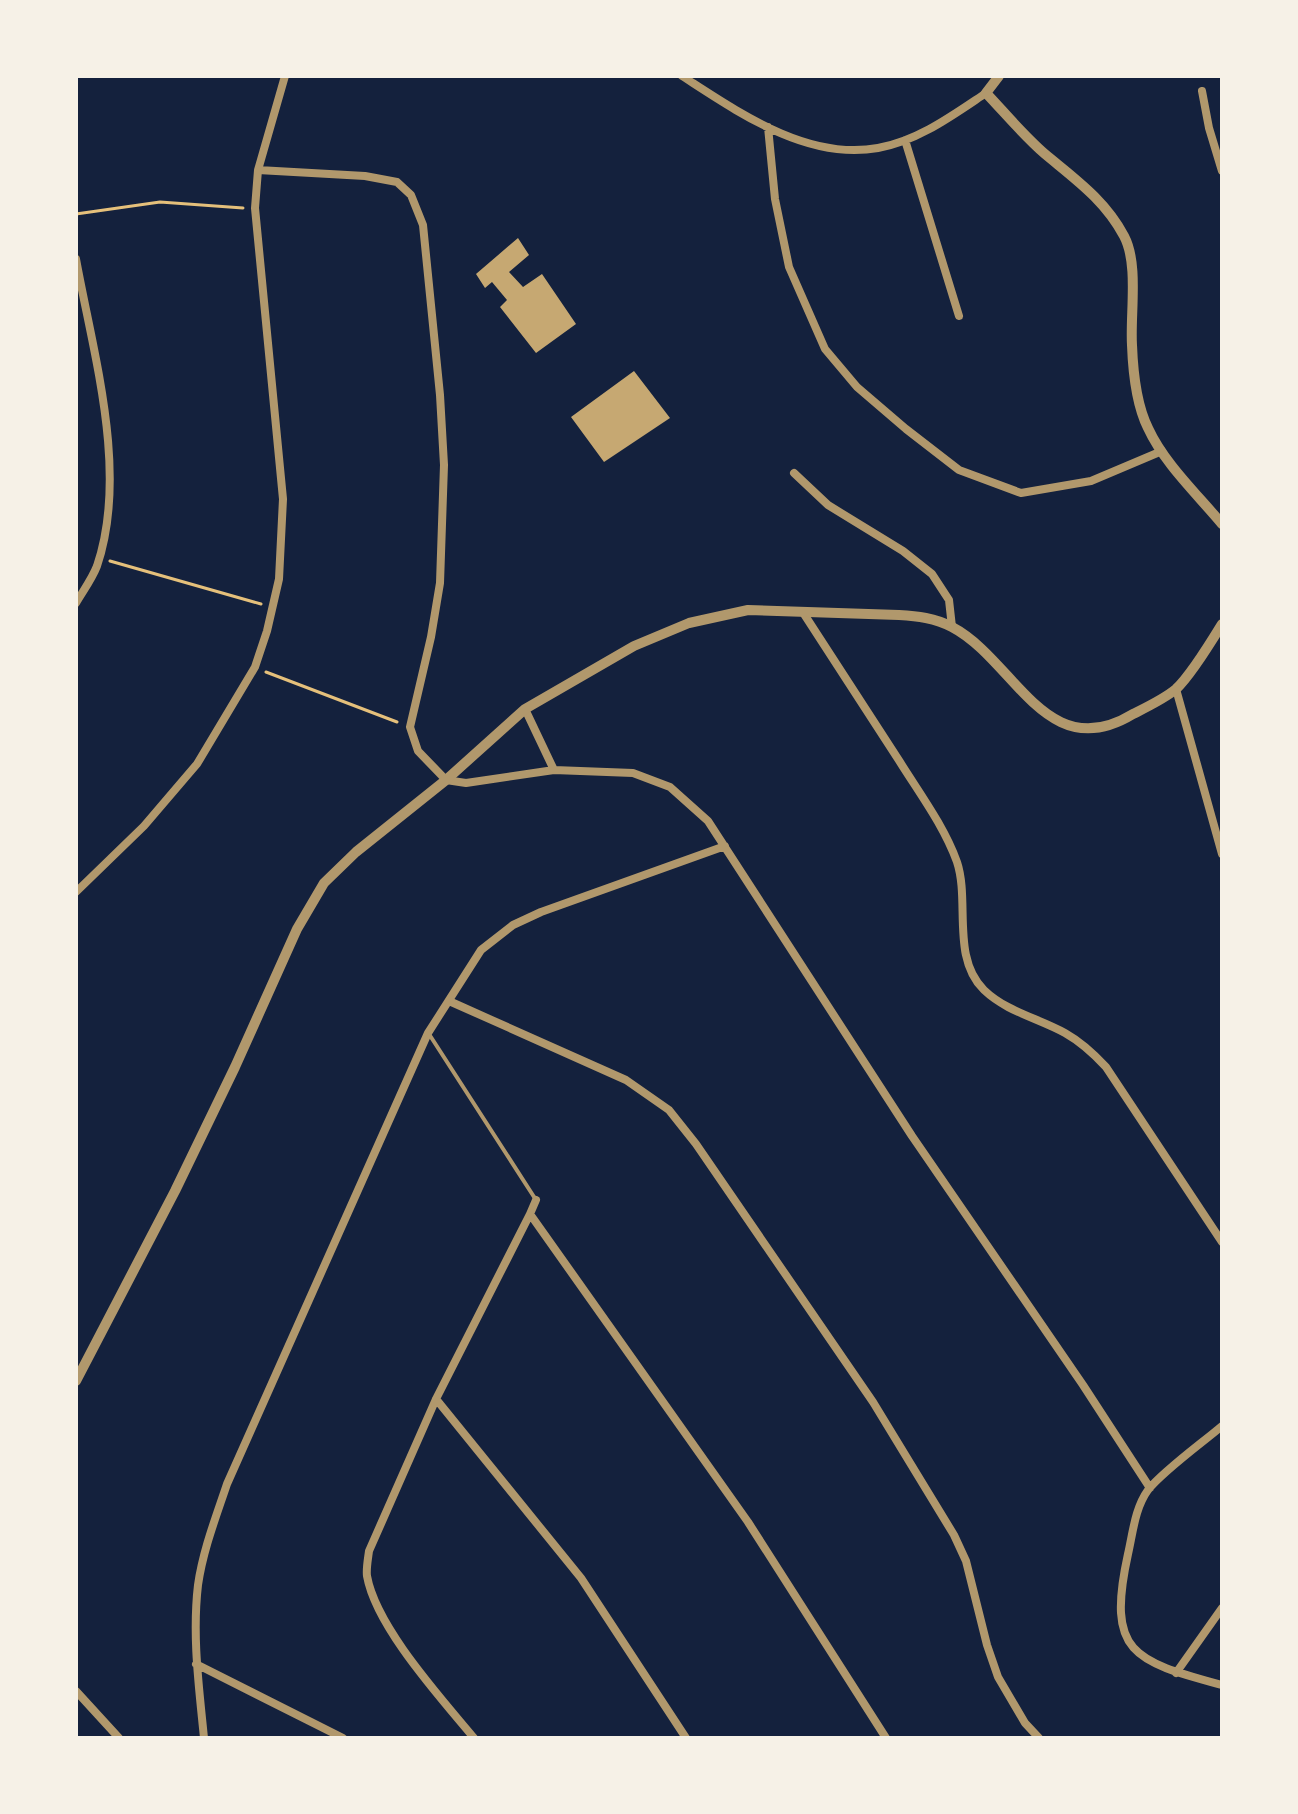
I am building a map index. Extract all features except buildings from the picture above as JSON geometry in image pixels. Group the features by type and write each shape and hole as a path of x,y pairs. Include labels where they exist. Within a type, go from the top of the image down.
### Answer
{"street":[{"path":"76,892 144,826 197,764 255,667 273,607 279,579 283,499 255,208 258,170 285,76"},
{"path":"682,76 768,127 825,147 852,150 878,148 905,140 945,121 986,93 999,76"},
{"path":"1202,91 1222,171"},
{"path":"986,93 1044,153 1079,179 1108,212 1126,239 1131,258 1132,346 1139,402 1148,428 1162,451 1222,524"},
{"path":"768,127 775,199 789,267 825,349 857,387 906,429 959,470 1021,493 1091,481 1162,451"},
{"path":"905,140 959,316"},
{"path":"258,170 365,176 397,182 411,195 423,225 444,465 443,548 431,637 410,727 418,751 446,780 466,783 554,770 633,773 670,787 708,821 912,1136 1150,1488"},
{"path":"76,259 110,444 108,509 99,558 76,603"},
{"path":"794,473 828,505 903,551 932,574 949,600 952,627"},
{"path":"76,1381 209,1122 297,929 324,883 356,852 446,780 525,709 634,646 689,623 748,610 923,617 952,627 972,641 1048,715 1085,730 1098,729 1123,721 1176,689 1222,624"},
{"path":"804,614 938,821 957,863 963,898 965,946 972,971 984,990 1018,1013 1064,1032 1089,1049 1106,1067 1222,1242"},
{"path":"1176,689 1222,854"},
{"path":"525,709 554,770"},
{"path":"204,1738 196,1664 198,1583 208,1539 227,1484 428,1033 481,950 513,925 541,912 725,846"},
{"path":"449,1001 626,1080 669,1110 687,1132 873,1402 954,1535 966,1561 998,1677 1025,1723 1039,1738"},
{"path":"474,1738 413,1664 381,1612 367,1575 369,1551 436,1399 536,1200"},
{"path":"530,1214 748,1522 886,1738"},
{"path":"436,1399 581,1578 686,1738"},
{"path":"1222,1426 1150,1488 1140,1504 1122,1579 1121,1618 1126,1638 1139,1655 1158,1667 1222,1685"},
{"path":"1176,1673 1222,1608"},
{"path":"196,1664 343,1738"},
{"path":"76,1691 119,1738"}],"lane":[{"path":"428,1033 536,1200"}],"path":[{"path":"76,214 160,202 255,208"},
{"path":"99,558 273,607"},
{"path":"255,667 410,727"}]}
